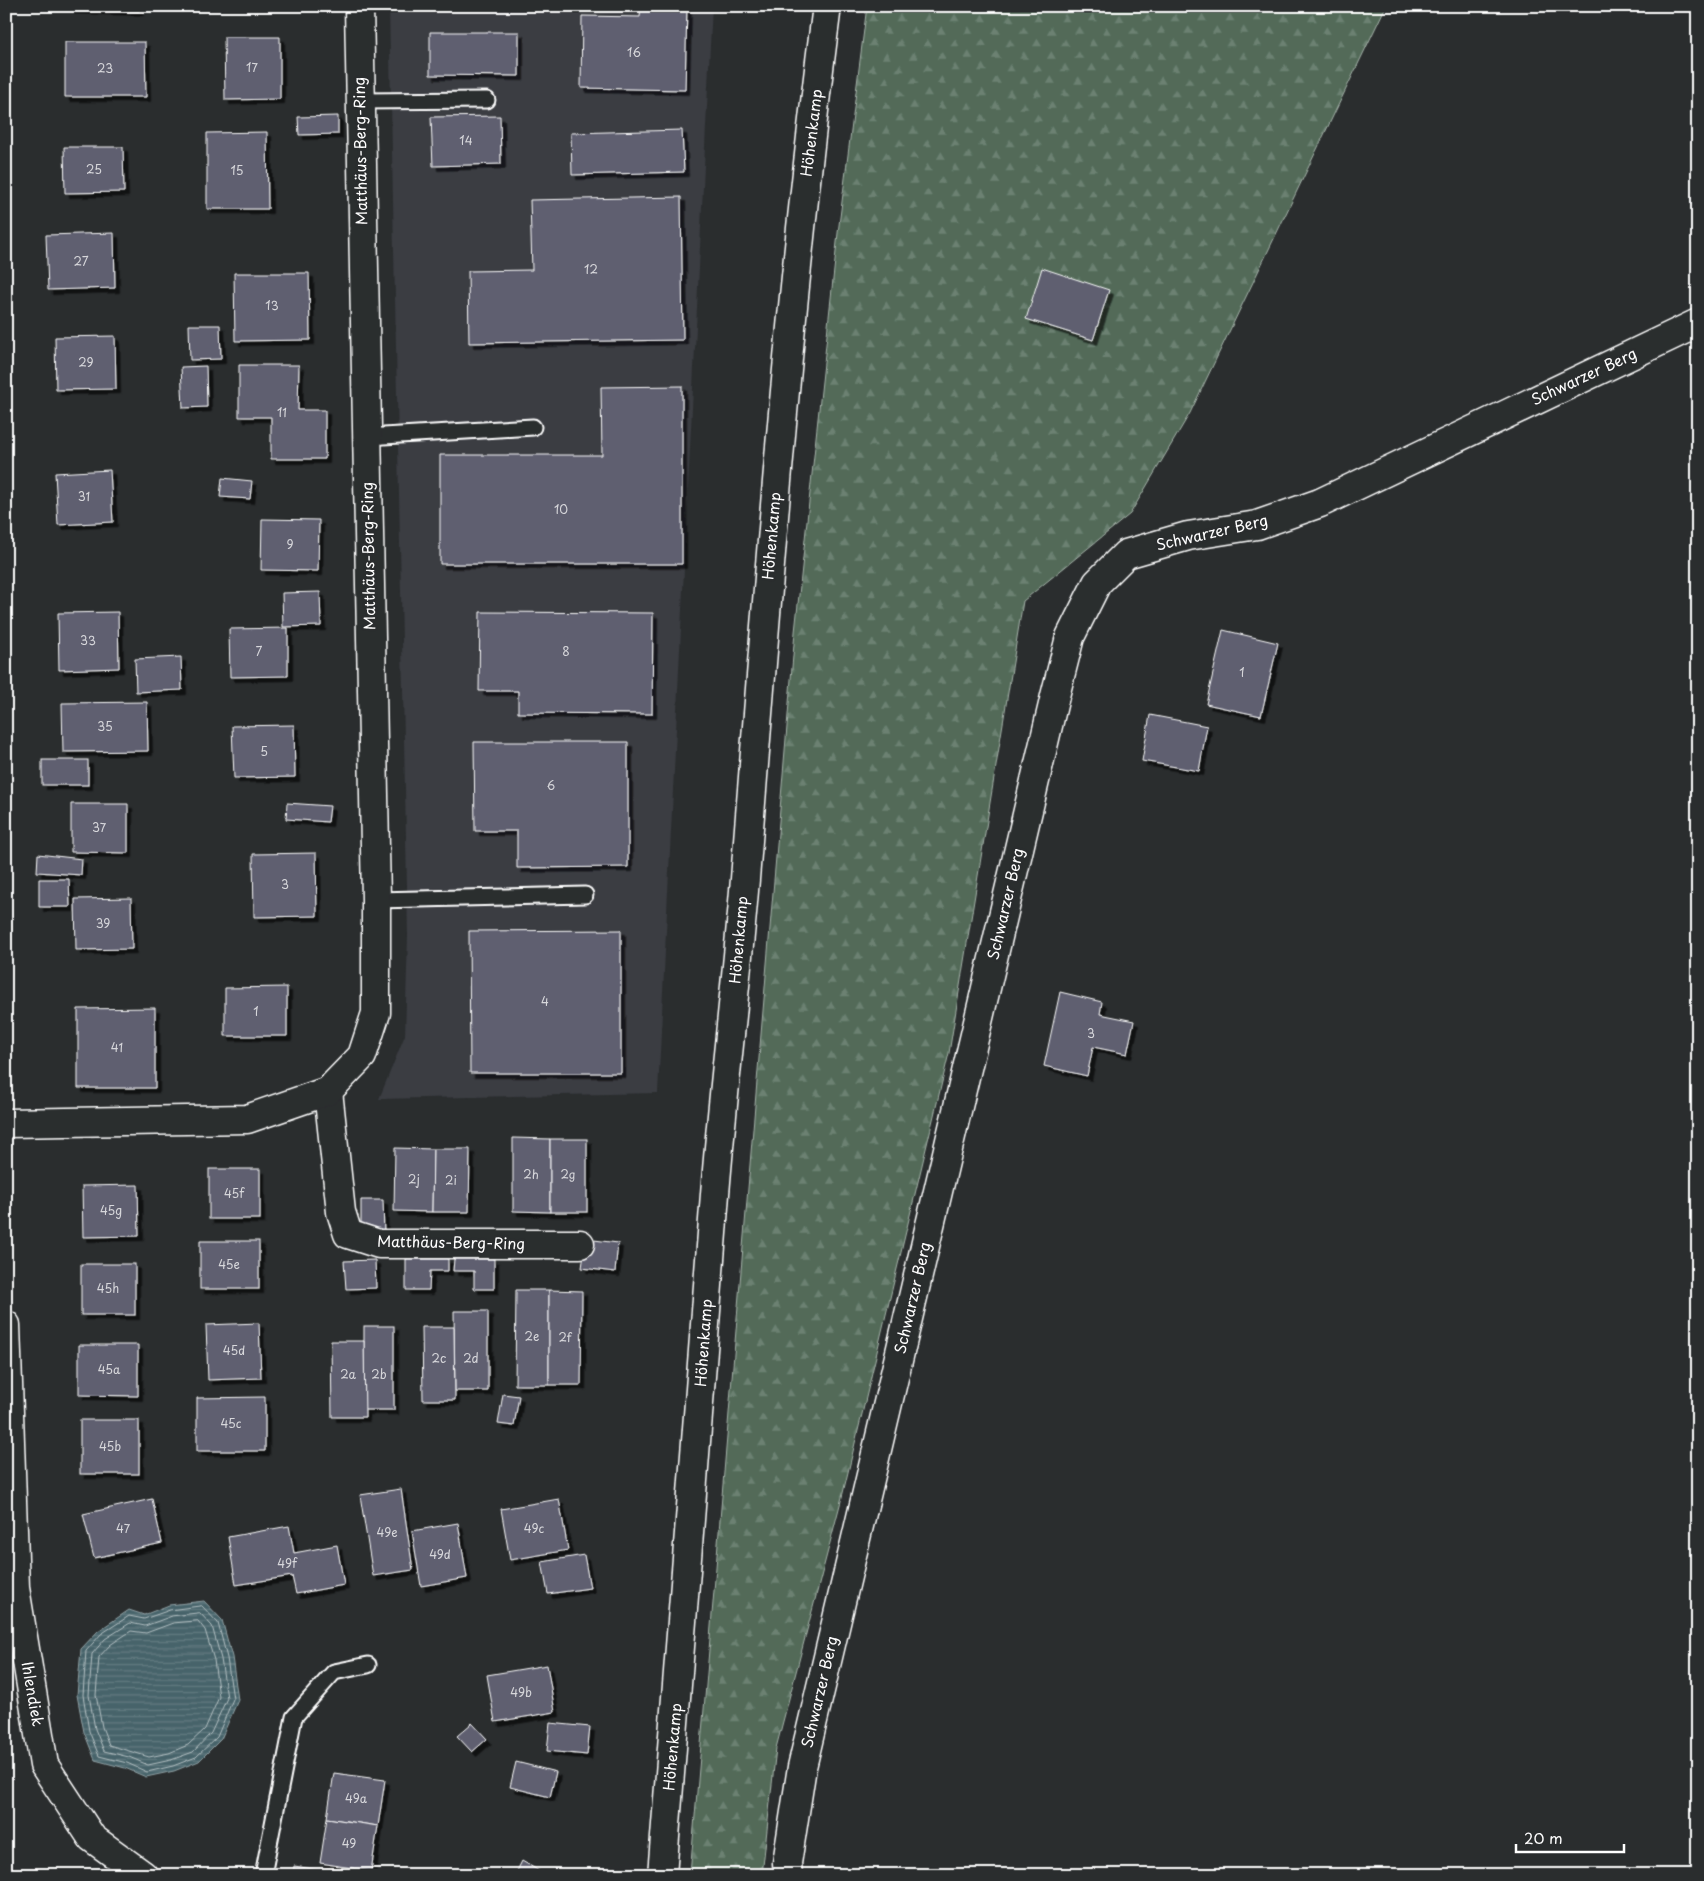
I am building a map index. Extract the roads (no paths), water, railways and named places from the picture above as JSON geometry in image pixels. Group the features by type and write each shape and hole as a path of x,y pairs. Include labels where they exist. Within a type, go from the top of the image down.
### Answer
{"street":[{"name":"Matthäus-Berg-Ring","path":"6,1123 247,1119 328,1091 362,1056 376,1013 376,900 358,6"},
{"name":"Höhenkamp","path":"662,1875 680,1669 714,1203 745,875 768,577 797,267 827,6"},
{"name":"Schwarzer Berg","path":"788,1875 787,1864 802,1767 1054,696 1070,637 1097,583 1126,554 1188,536 1257,525 1320,503 1698,323"},
{"name":"Matthäus-Berg-Ring","path":"328,1091 341,1212 348,1234 379,1244 580,1244"},
{"name":"Ihlendiek","path":"6,1325 14,1588 44,1765 92,1838 143,1875"}],"lane":[{"path":"360,100 487,100"},
{"path":"367,438 533,427"},
{"path":"376,900 585,895"},
{"path":"263,1875 294,1717 334,1672 368,1665"}],"water":[{"path":"204,1601 222,1620 232,1657 238,1700 221,1739 199,1761 174,1771 146,1777 125,1768 95,1760 84,1732 77,1695 81,1649 98,1631 129,1610 144,1615 169,1605"}]}
